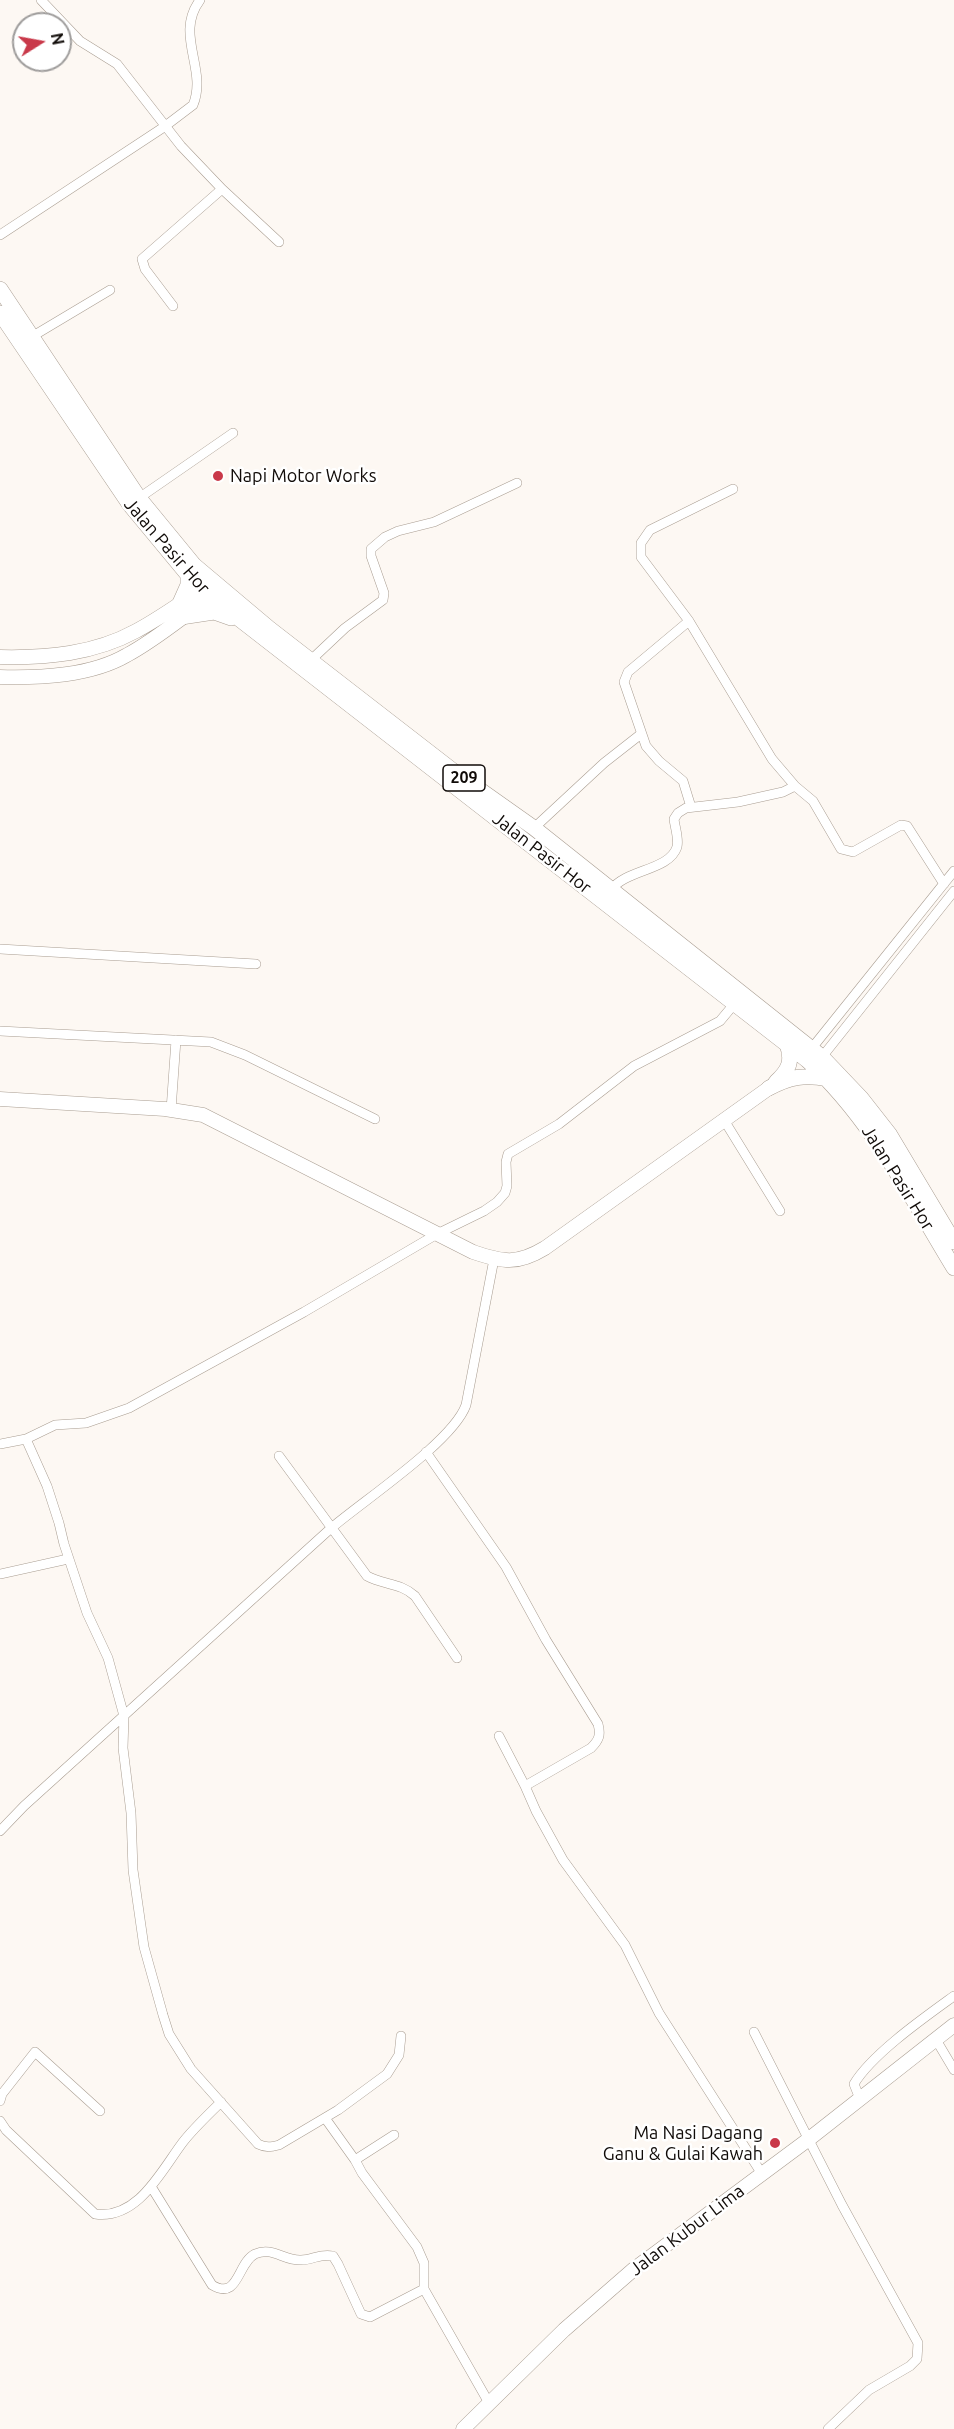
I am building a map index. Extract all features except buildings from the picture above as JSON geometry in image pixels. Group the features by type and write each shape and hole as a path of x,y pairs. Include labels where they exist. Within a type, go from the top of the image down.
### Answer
{"main road":[{"name":"Jalan Pasir Hor","path":"0,289 140,498 194,565 229,596 453,770 534,828 737,991 817,1052 875,1115 954,1242"},
{"name":"Jalan Pasir Hor","path":"0,313 130,505 188,575 237,619 735,1002 828,1079 879,1143 954,1268"},
{"path":"188,575 180,610 214,612 237,619"},
{"path":"769,1088 789,1066 790,1055 787,1044"},
{"path":"769,1088 795,1077 813,1076 828,1079"}],"street":[{"path":"0,235 164,127 193,105 197,84 189,20 200,0"},
{"path":"46,1 80,41 117,64 164,127 222,189 279,242"},
{"path":"173,306 145,269 142,259 222,189"},
{"path":"33,336 110,290"},
{"path":"140,498 233,433"},
{"path":"311,660 345,628 383,600 384,593 371,555 371,549 378,541 398,531 444,518 517,483"},
{"path":"733,489 664,521 650,530 641,543 641,557 689,621 772,759 795,786 813,801 841,849 853,852 901,825 908,826 944,884"},
{"path":"0,657 59,655 101,646 180,610 207,593"},
{"path":"0,677 59,674 105,665 134,651 180,610"},
{"path":"689,621 628,672 625,688 635,711 640,734 659,761 683,781 691,807"},
{"path":"534,828 595,771 640,734"},
{"path":"611,890 620,880 665,861 673,855 677,846 674,819 678,813 691,807 738,802 783,792 795,786"},
{"path":"817,1052 954,871"},
{"path":"817,1052 954,891"},
{"path":"0,949 256,964"},
{"path":"0,1444 26,1439 55,1425 86,1423 129,1408 497,1202 507,1186 508,1154 559,1124 634,1066 720,1021 735,1002"},
{"path":"0,1031 211,1042 245,1055 375,1119"},
{"path":"171,1110 176,1040"},
{"path":"0,1099 171,1110 203,1116 473,1252 508,1261 523,1259 545,1248 769,1088"},
{"path":"724,1120 780,1211"},
{"path":"0,1831 332,1528 456,1425 462,1416 494,1259"},
{"path":"26,1439 51,1496 68,1559 87,1613 108,1658 124,1716 123,1748 131,1813 133,1870 150,1971 169,2034 191,2068 258,2144 265,2147 279,2145 325,2118 387,2074 399,2055 401,2036"},
{"path":"426,1452 506,1567 546,1640 598,1724 600,1732 598,1741 591,1748 525,1786"},
{"path":"279,1456 368,1576 379,1582 406,1588 415,1596 457,1658"},
{"path":"0,1575 68,1559"},
{"path":"499,1736 536,1812 563,1860 625,1944 659,2013 762,2174"},
{"path":"860,2099 854,2084 864,2071 921,2020 954,1996"},
{"name":"Jalan Kubur Lima","path":"463,2429 564,2330 634,2269 809,2139 954,2025"},
{"path":"754,2032 842,2205 915,2335 919,2352 910,2366 869,2390 828,2429"},
{"path":"935,2038 954,2070"},
{"path":"0,2101 2,2094 35,2052 100,2111"},
{"path":"0,2121 6,2130 95,2214 112,2214 122,2210 152,2187 183,2142 221,2102"},
{"path":"325,2118 356,2160 362,2173 417,2247 424,2263 424,2289 489,2403"},
{"path":"356,2160 394,2135"},
{"path":"152,2187 212,2285 219,2289 228,2289 234,2284 247,2260 255,2254 266,2252 275,2252 301,2260 324,2254 333,2256 358,2310 365,2317 375,2315 424,2289"}],"place":[{"name":"Napi Motor Works","path":"218,476"},
{"name":"Ma Nasi Dagang Ganu & Gulai Kawah","path":"775,2143"}]}
